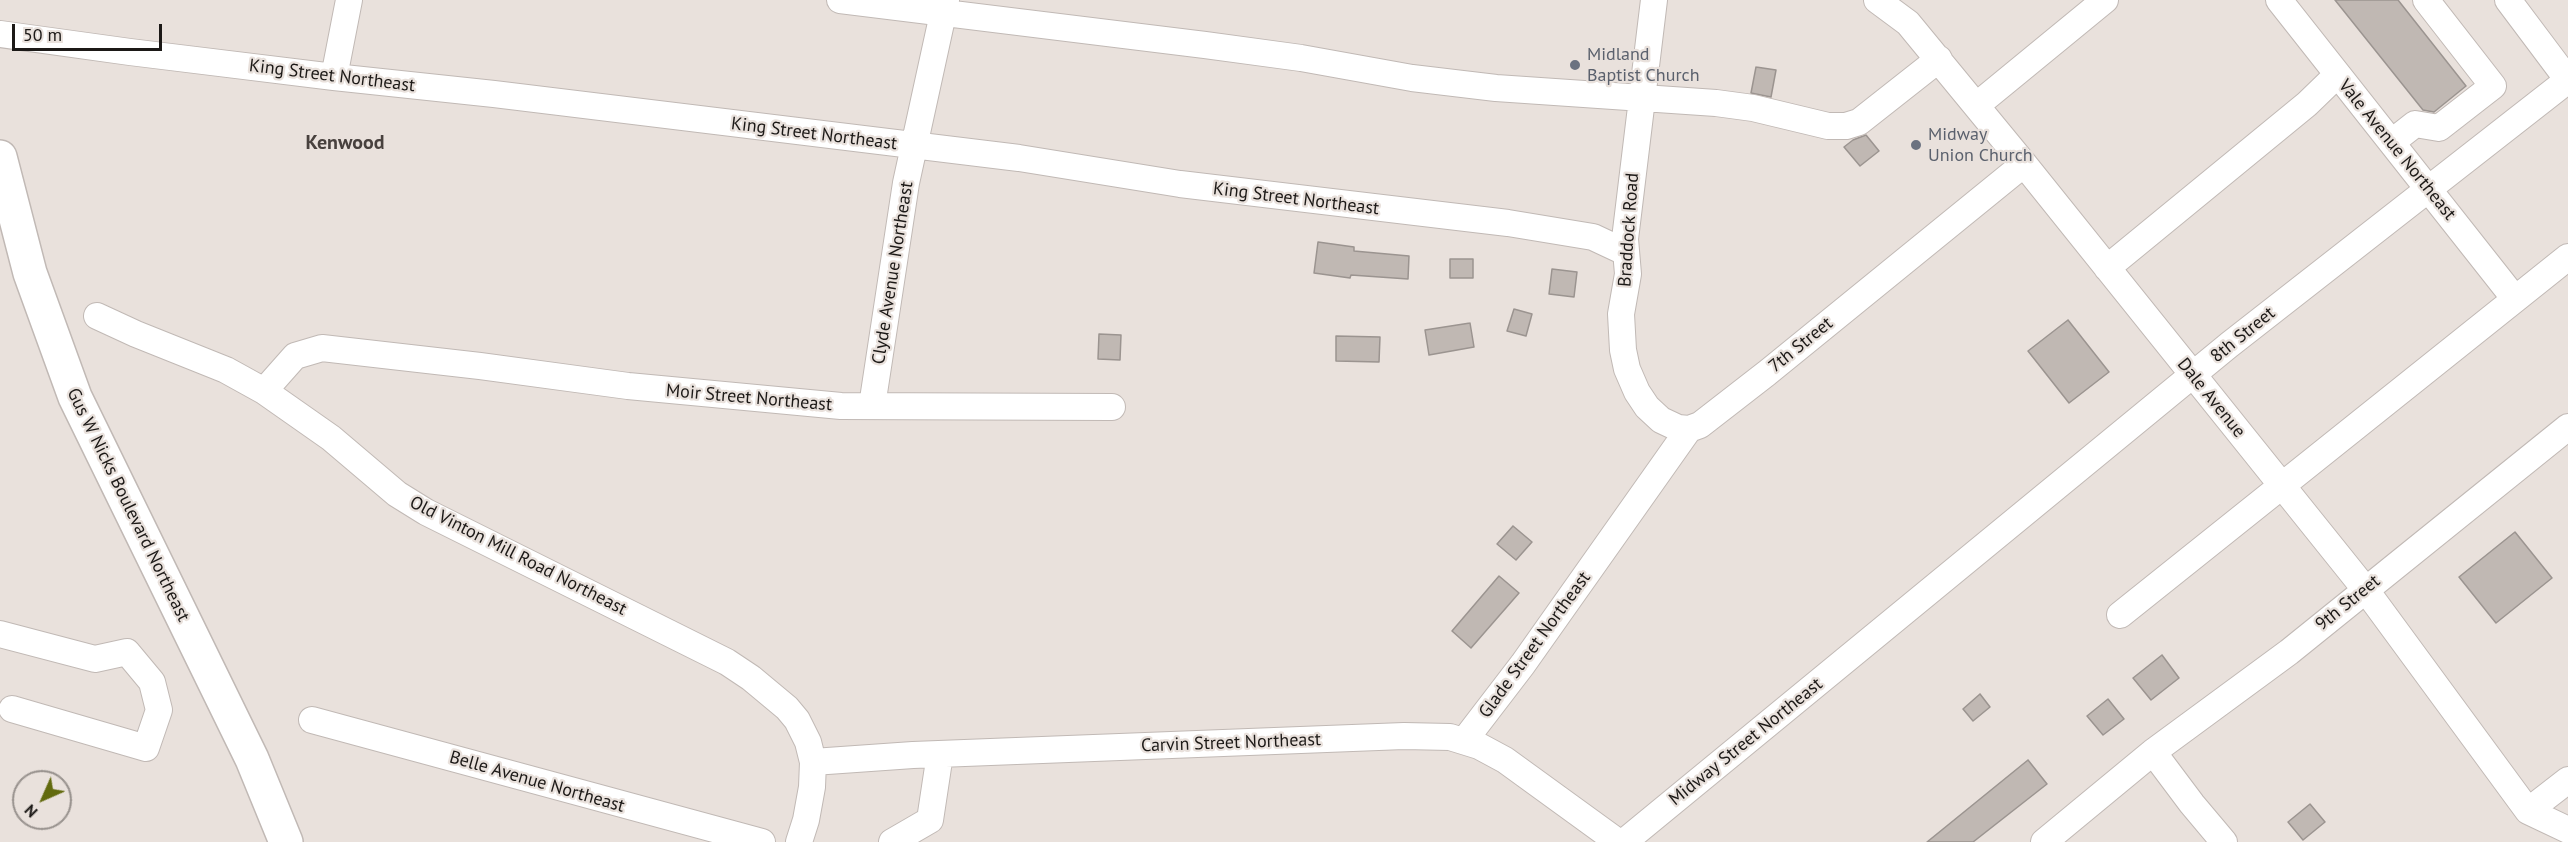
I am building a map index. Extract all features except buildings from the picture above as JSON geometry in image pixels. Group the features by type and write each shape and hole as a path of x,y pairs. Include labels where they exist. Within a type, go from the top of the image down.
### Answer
{"main road":[{"name":"Gus W Nicks Boulevard Northeast","path":"0,156 30,273 75,398 252,759 286,842"}],"street":[{"path":"334,77 349,0"},
{"path":"840,0 944,7 1301,58 1412,78 1496,88 1734,105 1828,126 1846,126 1860,122 1940,59"},
{"name":"Braddock Road","path":"1654,0 1641,97 1625,252 1628,274 1621,314 1623,350 1627,369 1637,392 1647,407 1661,420 1678,428 1689,429"},
{"name":"Dale Avenue","path":"1877,0 1908,23 1940,59 2194,375 2365,589 2528,811"},
{"name":"Vale Avenue Northeast","path":"2279,0 2515,299"},
{"path":"2392,142 2415,124 2439,128 2493,86 2426,0"},
{"path":"2508,0 2568,80"},
{"path":"1977,105 2092,4"},
{"name":"Clyde Avenue Northeast","path":"872,406 906,183 916,147 944,7"},
{"name":"King Street Northeast","path":"0,34 334,77 494,94 1019,158 1180,184 1508,223 1593,237 1625,252"},
{"path":"2106,268 2307,104 2337,75"},
{"name":"8th Street","path":"1868,641 2194,375 2568,80"},
{"name":"7th Street","path":"1605,548 1689,429 1700,425 1759,379 2024,164"},
{"path":"2120,615 2568,257"},
{"name":"Old Vinton Mill Road Northeast","path":"97,316 226,370 264,391 331,438 397,494 426,512 728,662 751,678 787,708 797,720 808,742 813,762 812,787 799,842"},
{"name":"Moir Street Northeast","path":"264,391 295,356 322,348 698,394 841,406 1112,406"},
{"name":"9th Street","path":"2044,842 2153,752 2289,652 2568,427"},
{"name":"Glade Street Northeast","path":"1464,741 1523,664 1605,548"},
{"path":"0,634 95,659 127,652 152,682 159,710 146,748 12,709"},
{"name":"Midway Street Northeast","path":"1624,842 1868,641"},
{"name":"Belle Avenue Northeast","path":"312,720 762,842"},
{"name":"Carvin Street Northeast","path":"813,762 940,754 1404,736 1450,737 1505,760 1618,842"},
{"path":"2153,752 2224,842"},
{"path":"892,842 930,820 940,754"},
{"path":"2568,780 2528,811 2568,830"}],"place":[{"name":"Midland Baptist Church","path":"1575,65"},
{"name":"Midway Union Church","path":"1916,145"}],"district":[{"name":"Kenwood","path":"345,143"}]}
